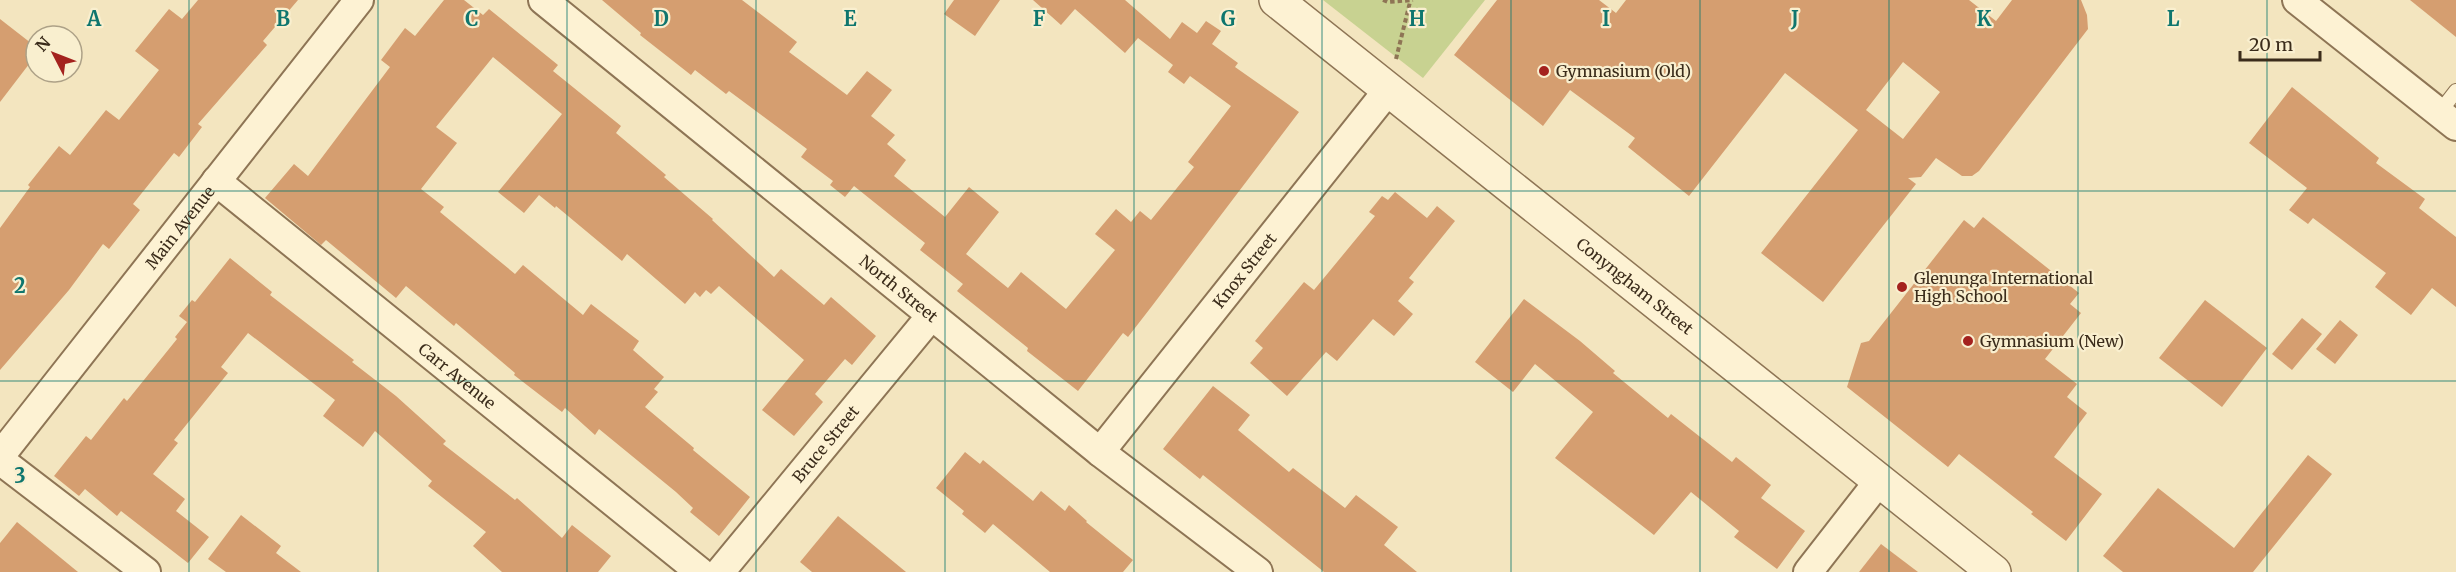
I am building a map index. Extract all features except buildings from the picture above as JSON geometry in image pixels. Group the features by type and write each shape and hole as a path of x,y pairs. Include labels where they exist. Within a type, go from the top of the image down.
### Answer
{"street":[{"name":"Main Avenue","path":"0,458 359,0"},
{"name":"North Street","path":"543,0 1100,452 1258,572"},
{"name":"Conyngham Street","path":"1276,0 1994,572"},
{"path":"2296,0 2450,110"},
{"name":"Knox Street","path":"1100,452 1389,89"},
{"name":"Carr Avenue","path":"216,182 700,572"},
{"name":"Bruce Street","path":"720,572 931,316"},
{"path":"0,458 146,572"},
{"path":"1808,572 1879,481"}],"path":[{"path":"1383,0 1388,2 1412,1 1389,89"}],"green space":[{"path":"1323,0 1485,0 1423,78"}],"place":[{"name":"Gymnasium (Old)","path":"1544,71"},
{"name":"Glenunga International High School","path":"1902,287"},
{"name":"Gymnasium (New)","path":"1968,341"}]}
